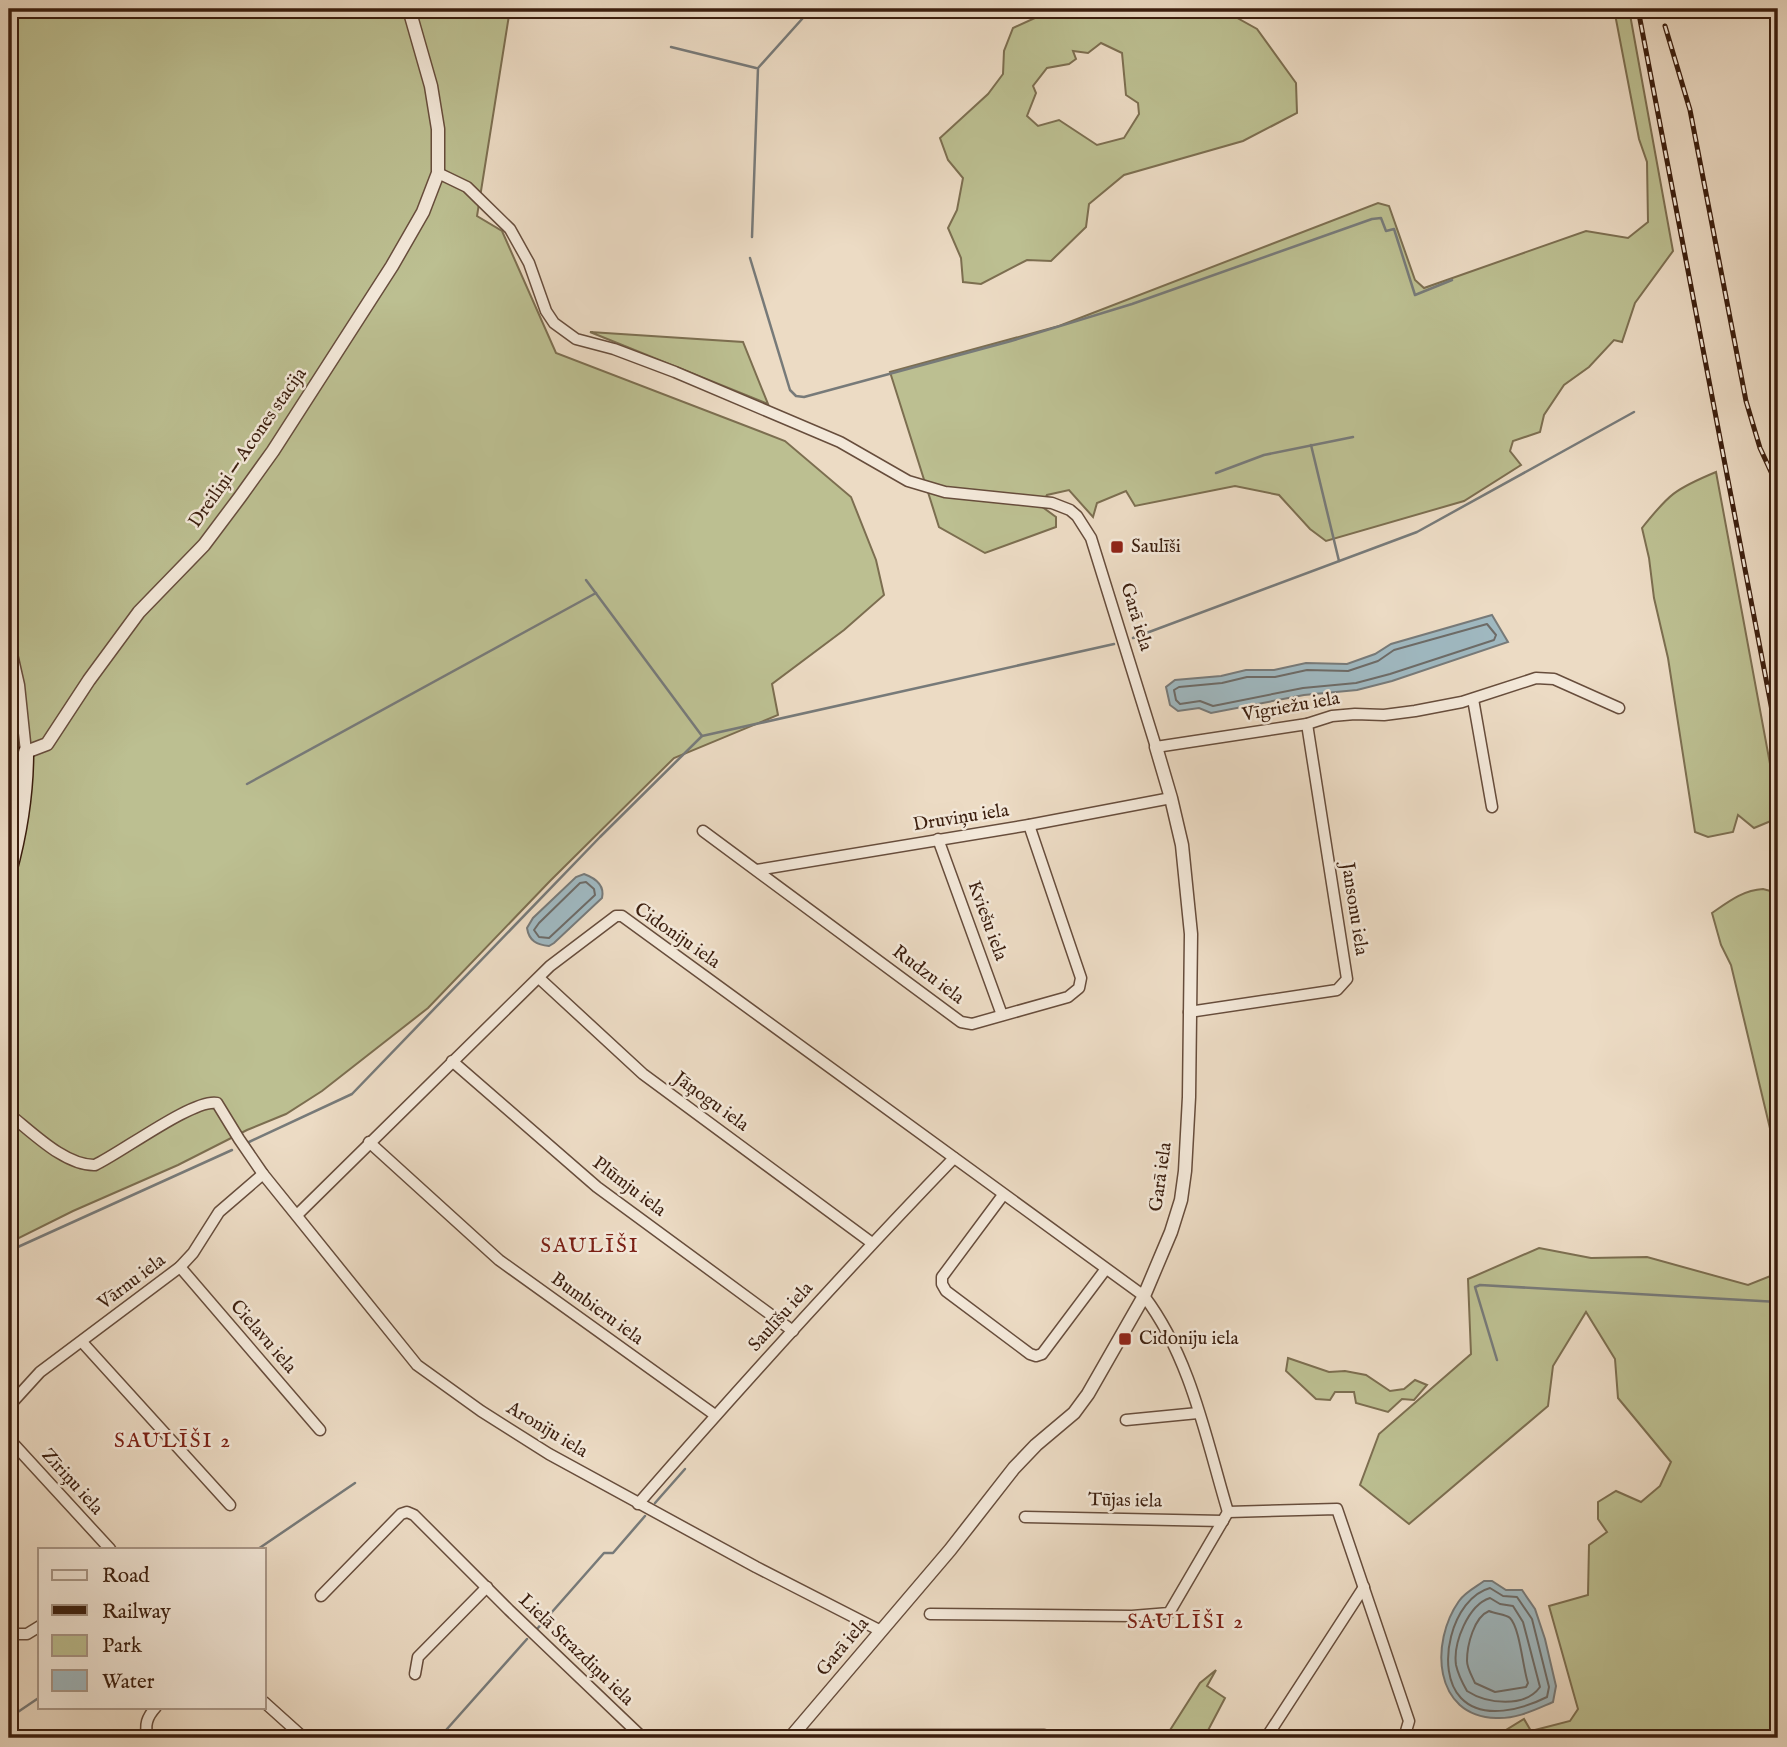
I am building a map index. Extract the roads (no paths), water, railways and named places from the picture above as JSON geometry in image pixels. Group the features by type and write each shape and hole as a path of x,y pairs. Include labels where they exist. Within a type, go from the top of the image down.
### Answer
{"main road":[{"path":"9,872 20,825 26,779 26,752"}],"street":[{"name":"Dreiliņi — Acones stacija","path":"26,752 47,744 139,612 204,545 247,488 392,266 423,212 438,173 438,129 431,86 409,9"},
{"name":"Garā iela","path":"438,173 467,187 510,229 529,263 554,323 576,339 614,349 650,363 840,442 908,481 944,492 1052,503 1070,510 1091,538 1171,798 1188,887 1191,934 1189,1097 1181,1200 1171,1232 1144,1296 1088,1394 1073,1413 1014,1468 950,1550 792,1736"},
{"path":"9,641 19,685 26,752"},
{"name":"Vīgriežu iela","path":"1156,747 1307,724 1332,716 1415,712 1473,699 1536,678 1554,679 1619,708"},
{"path":"1473,699 1492,807"},
{"name":"Jansonu iela","path":"1189,1012 1337,990 1347,979 1307,724"},
{"name":"Druviņu iela","path":"757,870 1029,825 1171,798"},
{"name":"Rudzu iela","path":"703,831 961,1022 971,1024 1068,997 1079,988 1081,978 1029,825"},
{"name":"Kviešu iela","path":"939,839 1002,1015"},
{"name":"Cidoniju iela","path":"297,1216 550,966 616,916 621,916 1144,1296 1183,1363 1226,1517"},
{"name":"Jāņogu iela","path":"539,978 643,1074 872,1243"},
{"name":"Plūmju iela","path":"452,1061 597,1187 793,1331"},
{"name":"Aroniju iela","path":"9,1114 70,1160 84,1166 95,1165 181,1114 210,1101 217,1103 263,1174 417,1364 515,1432 638,1503 881,1631"},
{"name":"Bumbieru iela","path":"369,1142 499,1260 715,1415"},
{"name":"Saulīšu iela","path":"638,1503 872,1243 954,1158"},
{"name":"Vārnu iela","path":"9,1406 40,1372 180,1268 219,1212 263,1174"},
{"path":"1003,1195 942,1277 942,1284 946,1291 1030,1354 1042,1354 1105,1270"},
{"name":"Cielavu iela","path":"180,1268 320,1430"},
{"path":"82,1342 230,1505"},
{"path":"1126,1420 1198,1413"},
{"name":"Zīriņu iela","path":"9,1439 109,1548"},
{"path":"930,1614 1132,1616 1169,1613 1226,1517 1337,1509 1409,1721 1404,1738"},
{"name":"Lielā Strazdiņu iela","path":"321,1596 401,1514 408,1512 415,1515 643,1738"},
{"name":"Tūjas iela","path":"1025,1517 1226,1517"},
{"path":"415,1674 418,1657 487,1587"},
{"path":"1266,1738 1364,1587"},
{"path":"9,1634 26,1634 38,1627"},
{"path":"266,1704 304,1738"},
{"path":"148,1738 147,1719 155,1708"},
{"path":"792,1736 1044,1735 1055,1738"}],"water":[{"path":"1492,615 1508,642 1392,681 1357,690 1304,695 1211,713 1199,708 1178,711 1170,705 1166,687 1175,680 1221,676 1246,670 1274,670 1306,663 1347,664 1375,654 1391,644"},
{"path":"584,874 598,883 602,889 602,898 554,943 549,946 534,942 527,928 533,918 576,877"},
{"path":"1484,1581 1492,1581 1506,1590 1522,1590 1535,1609 1556,1686 1553,1702 1518,1715 1496,1718 1475,1714 1460,1705 1449,1691 1441,1656 1444,1636 1459,1601"}],"waterway":[{"path":"752,237 758,68 811,9"},
{"path":"671,47 756,68"},
{"path":"750,258 790,390 796,396 804,397 1011,341 1132,304 1372,219 1381,218 1386,231 1394,229 1415,295 1452,280"},
{"path":"1133,638 1417,532 1634,412"},
{"path":"1216,473 1264,455 1353,437"},
{"path":"1311,445 1339,561"},
{"path":"586,580 702,736"},
{"path":"247,784 596,593"},
{"path":"249,1142 352,1094 600,837 702,736 1114,644"},
{"path":"9,1251 232,1150"},
{"path":"1497,1360 1475,1287 1480,1285 1778,1302"},
{"path":"655,1503 685,1469"},
{"path":"259,1548 355,1483"},
{"path":"537,1629 604,1553 613,1553 645,1516"},
{"path":"439,1738 527,1639"},
{"path":"9,1718 38,1698"}],"railway":[{"path":"1638,9 1778,742"},
{"path":"1665,26 1690,110 1746,401 1760,448 1778,487"}],"place":[{"name":"Saulīši","path":"1117,547"},
{"name":"Cidoniju iela","path":"1125,1339"}],"district":[{"name":"SAULĪŠI","path":"590,1246"},
{"name":"SAULĪŠI 2","path":"173,1441"},
{"name":"SAULĪŠI 2","path":"1186,1622"}]}
